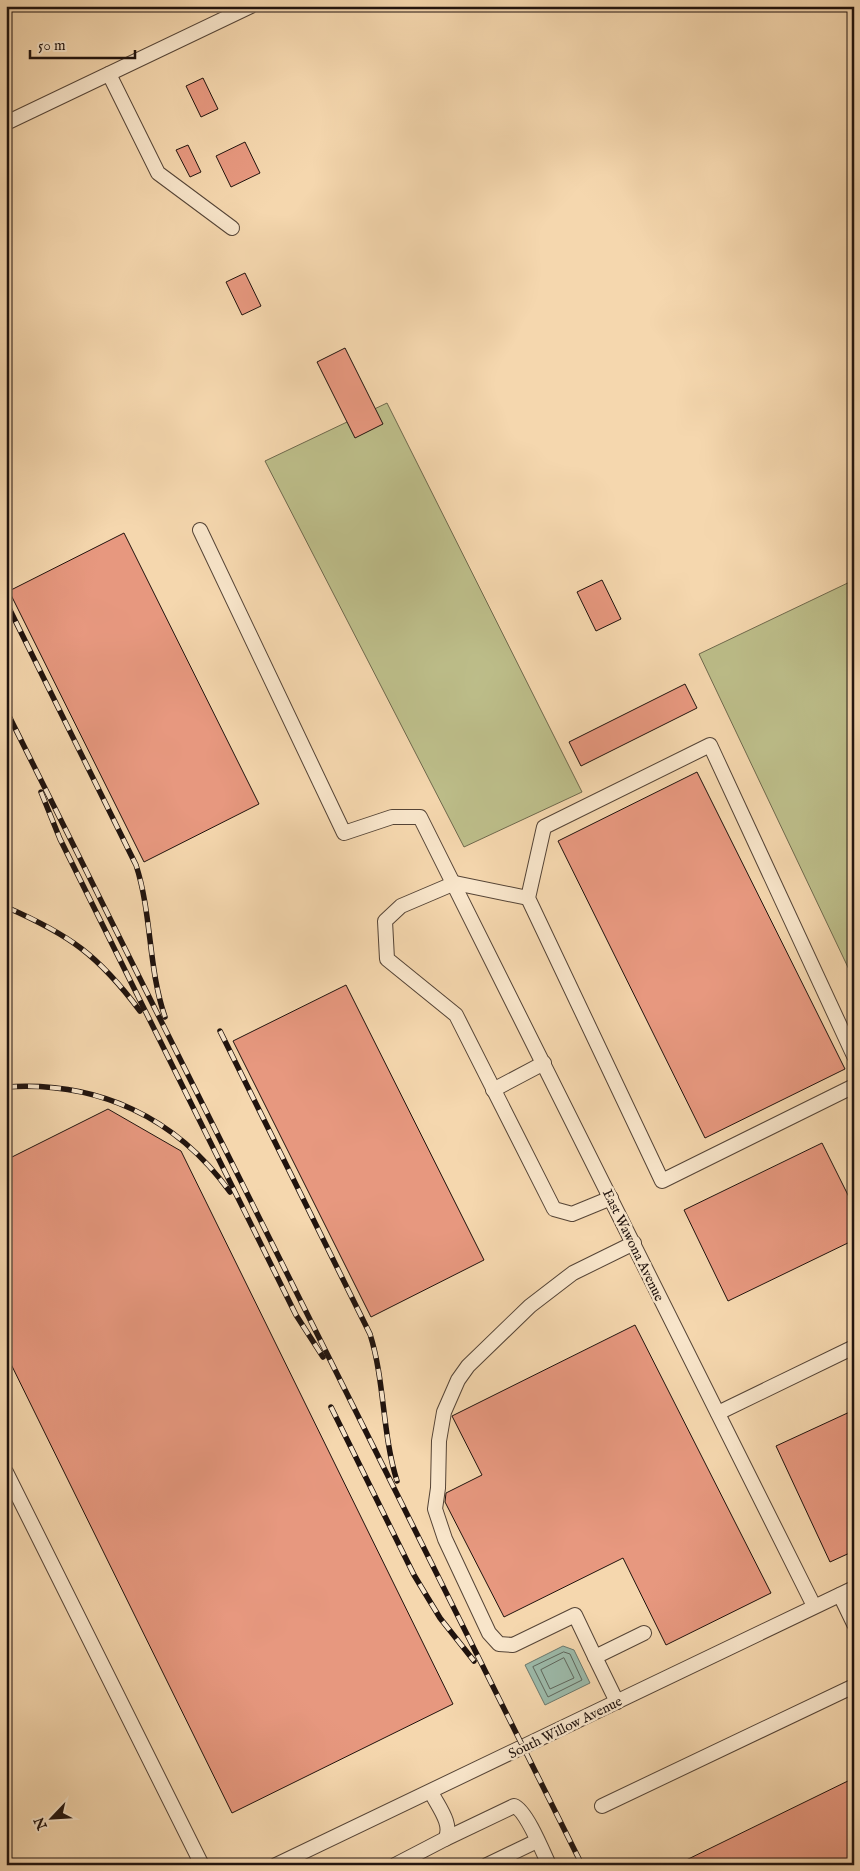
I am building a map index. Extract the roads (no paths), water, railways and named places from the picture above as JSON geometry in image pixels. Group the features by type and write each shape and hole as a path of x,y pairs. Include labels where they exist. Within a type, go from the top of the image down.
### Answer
{"street":[{"path":"6,123 251,6"},
{"path":"109,74 158,173 232,228"},
{"name":"East Wawona Avenue","path":"200,530 344,833 392,818 420,818 455,883 814,1606"},
{"path":"854,1056 710,745 544,827 528,898 662,1181 854,1086"},
{"path":"528,898 455,883 401,906 385,921 387,959 456,1015 554,1209 572,1214 612,1198"},
{"path":"493,1090 544,1063"},
{"path":"618,1702 575,1616 513,1645 499,1644 490,1633 445,1539 435,1509 439,1441 444,1412 458,1380 468,1366 530,1306 557,1285 580,1270 634,1243"},
{"path":"718,1413 854,1348"},
{"path":"6,1472 202,1865"},
{"name":"South Willow Avenue","path":"276,1865 854,1588"},
{"path":"840,1595 854,1624"},
{"path":"596,1657 644,1633"},
{"path":"602,1806 854,1686"},
{"path":"431,1792 448,1826 449,1833 445,1839"},
{"path":"395,1865 514,1806 518,1807 549,1865"},
{"path":"487,1865 537,1841"}],"water":[{"path":"563,1646 574,1650 590,1683 545,1705 525,1665"}],"railway":[{"path":"6,602 136,865 145,903 156,979 165,1017"},
{"path":"6,710 582,1865"},
{"path":"41,792 60,839 296,1315 323,1357"},
{"path":"6,907 48,927 81,949 110,975 140,1011"},
{"path":"220,1031 370,1334 375,1352 392,1463 397,1481"},
{"path":"6,1087 40,1087 72,1090 103,1098 132,1109 160,1124 185,1143 209,1166 230,1192"},
{"path":"331,1407 414,1575 440,1618 474,1661"},
{"path":"6,1860 9,1865"}]}
